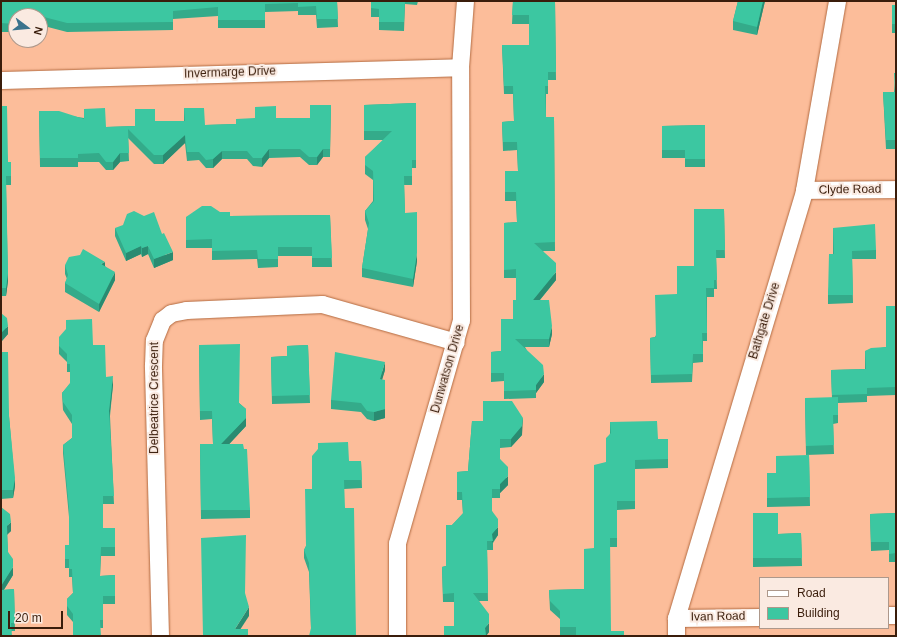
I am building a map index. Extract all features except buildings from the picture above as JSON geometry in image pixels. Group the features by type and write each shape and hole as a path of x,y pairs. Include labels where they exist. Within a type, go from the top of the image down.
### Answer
{"street":[{"name":"Dunwatson Drive","path":"397,636 397,543 462,320 460,67 465,1"},
{"name":"Bathgate Drive","path":"676,636 676,618 804,190 838,1"},
{"name":"Invermarge Drive","path":"1,80 460,67"},
{"name":"Clyde Road","path":"804,190 896,189"},
{"name":"Delbeatrice Crescent","path":"160,636 153,365 154,340 162,320 171,313 186,310 322,304 456,342"},
{"name":"Ivan Road","path":"676,618 759,617"}]}
